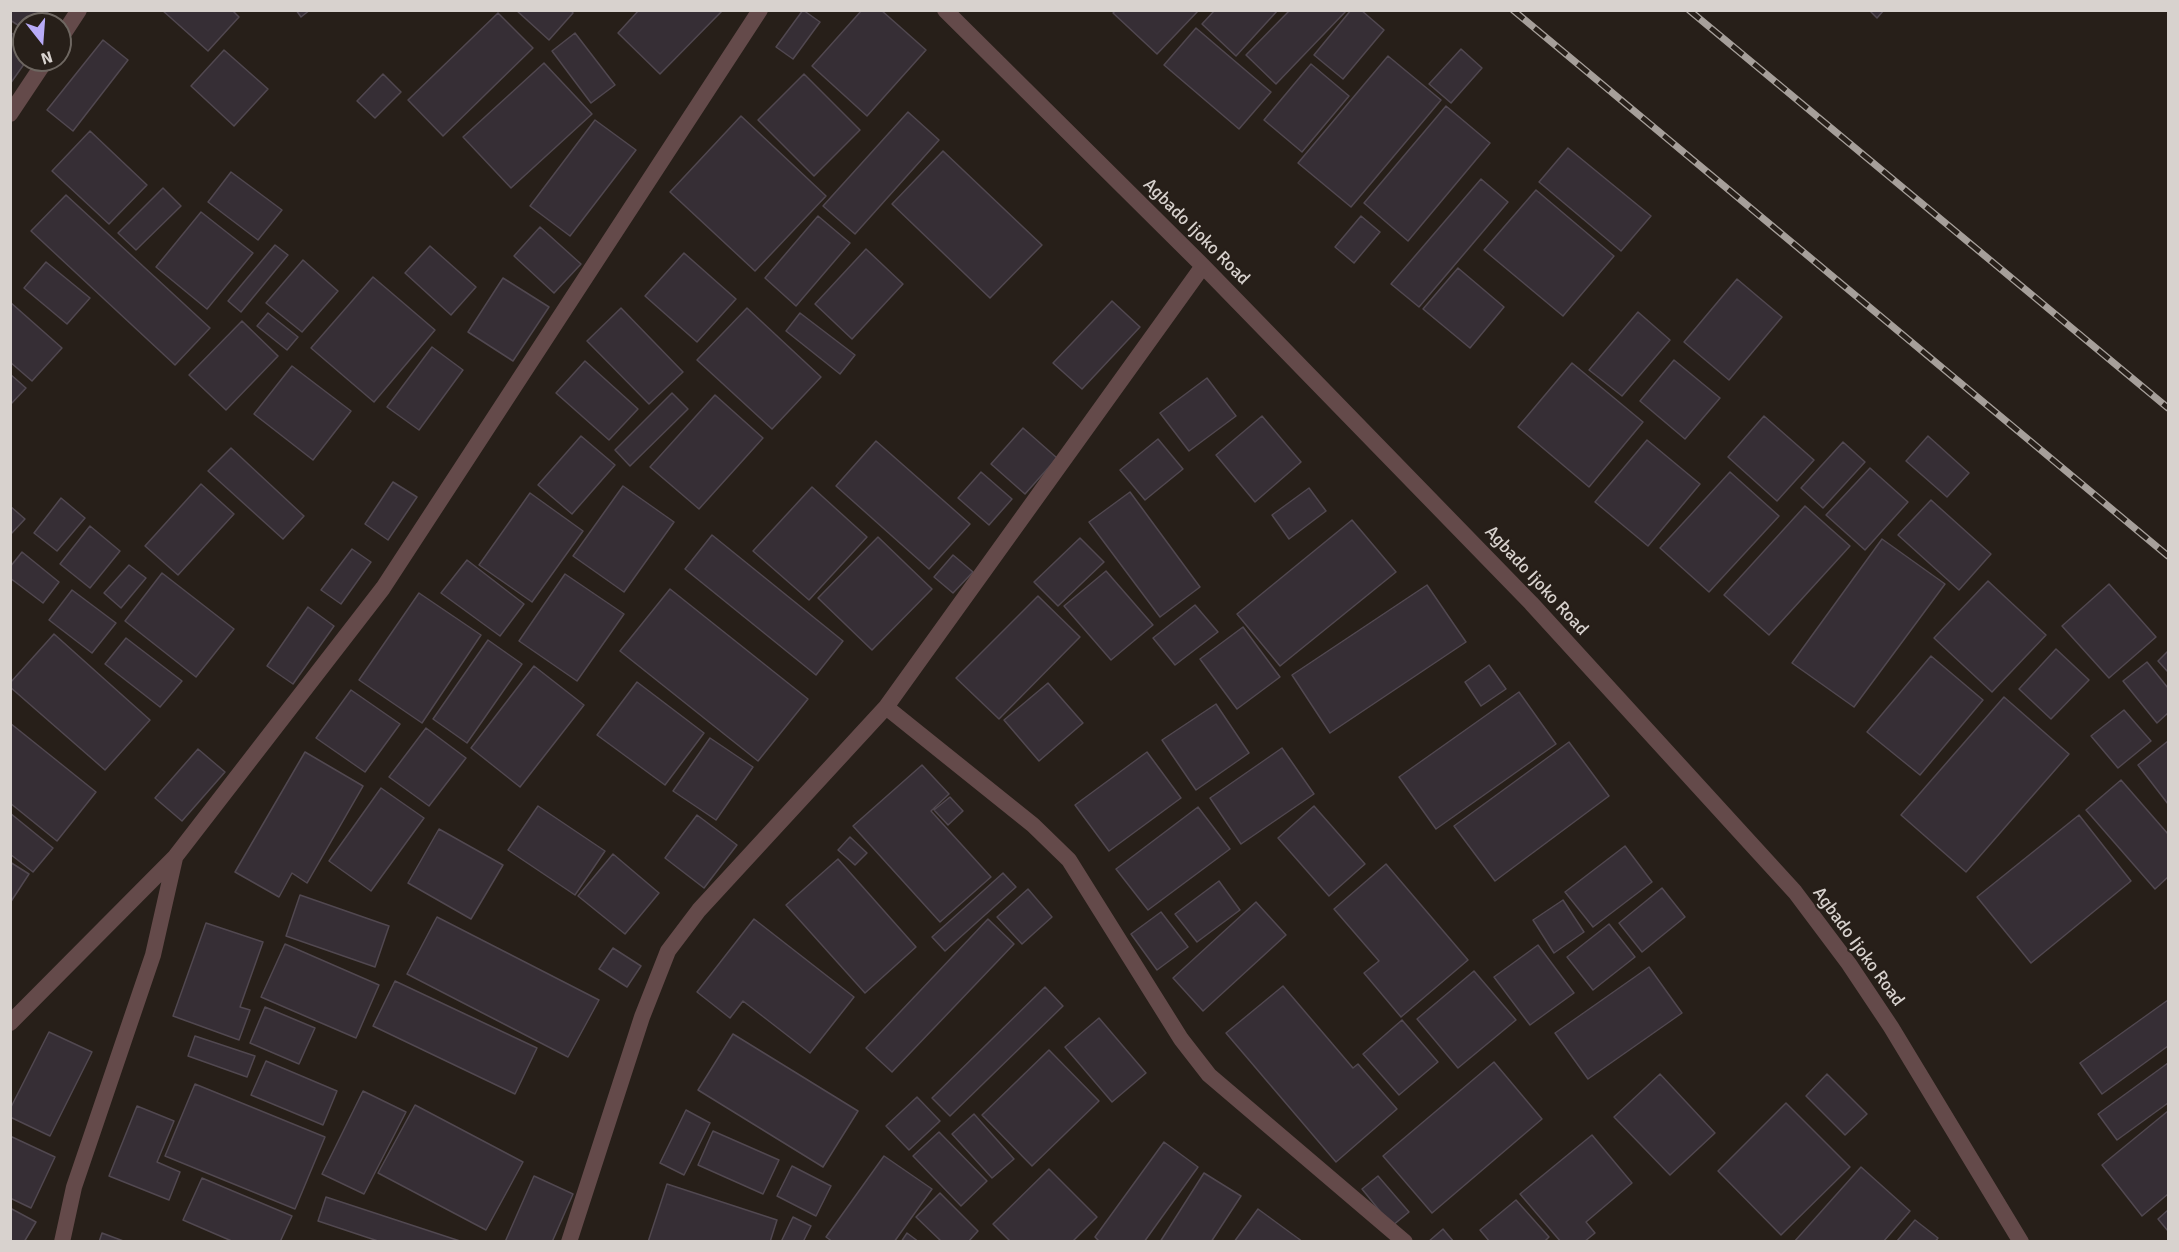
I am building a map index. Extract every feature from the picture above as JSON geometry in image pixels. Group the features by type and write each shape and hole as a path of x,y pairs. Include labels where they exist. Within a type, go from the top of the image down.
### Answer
{"street":[{"path":"10,1023 176,857 383,588 760,10"},
{"name":"Agbado Ijoko Road","path":"945,10 1203,266 1531,603 1795,892 1849,964 1891,1027 2021,1242"},
{"path":"10,114 38,72"},
{"path":"569,1242 642,1017 668,951 699,910 886,707 1203,266"},
{"path":"886,707 1033,825 1069,860 1181,1039 1209,1075 1405,1242"},
{"path":"62,1242 74,1187 153,955 176,857"}],"building":[{"path":"10,10 43,10 46,12 12,12 12,21"},
{"path":"162,10 232,10 239,17 208,51"},
{"path":"296,10 310,10 301,17"},
{"path":"516,10 571,10 573,13 549,40"},
{"path":"639,10 723,10 660,74 618,33"},
{"path":"803,10 820,22 793,59 776,47"},
{"path":"862,10 881,10 926,50 867,116 812,66"},
{"path":"1116,10 1199,10 1157,54 1113,13"},
{"path":"1215,10 1278,10 1236,56 1202,24"},
{"path":"1290,10 1347,10 1276,84 1246,55"},
{"path":"1351,10 1361,10 1384,30 1343,79 1314,55"},
{"path":"1869,10 1884,10 1877,18"},
{"path":"498,13 533,48 443,136 408,100"},
{"path":"1196,28 1271,92 1239,129 1164,65"},
{"path":"10,32 12,33 12,72 18,72 10,84"},
{"path":"575,33 615,85 591,103 552,51"},
{"path":"103,40 128,60 73,131 47,110"},
{"path":"1461,49 1482,68 1451,103 1429,84"},
{"path":"224,50 268,89 234,126 191,86"},
{"path":"1388,56 1441,100 1351,207 1298,163"},
{"path":"544,63 592,114 511,188 463,137"},
{"path":"1311,64 1349,96 1302,152 1264,120"},
{"path":"383,74 401,92 375,118 357,101"},
{"path":"804,74 860,130 814,176 758,120"},
{"path":"1446,106 1490,143 1408,241 1364,203"},
{"path":"908,112 939,140 855,234 823,206"},
{"path":"741,116 826,196 755,271 670,192"},
{"path":"595,120 636,150 570,236 530,206"},
{"path":"90,131 147,185 109,224 52,171"},
{"path":"1568,148 1651,216 1621,251 1539,182"},
{"path":"943,151 1042,245 990,298 892,204"},
{"path":"231,172 282,210 258,240 208,202"},
{"path":"1481,179 1508,202 1419,307 1391,284"},
{"path":"163,188 181,206 136,250 118,233"},
{"path":"1536,190 1614,256 1563,316 1484,250"},
{"path":"66,195 210,328 175,365 31,231"},
{"path":"201,212 253,253 207,309 156,267"},
{"path":"818,216 850,243 796,306 765,278"},
{"path":"1361,216 1380,232 1354,263 1335,247"},
{"path":"540,227 581,264 554,293 514,256"},
{"path":"275,245 288,255 241,312 228,301"},
{"path":"430,246 476,287 451,315 405,273"},
{"path":"866,249 903,284 852,339 815,304"},
{"path":"684,253 736,299 697,342 645,296"},
{"path":"303,260 338,291 302,332 266,303"},
{"path":"46,262 90,298 67,324 24,288"},
{"path":"1458,268 1504,307 1470,348 1423,309"},
{"path":"373,277 435,330 374,402 311,348"},
{"path":"503,278 549,307 513,361 468,332"},
{"path":"1737,279 1782,317 1729,380 1684,342"},
{"path":"1112,301 1140,327 1082,389 1053,363"},
{"path":"10,302 62,348 32,381 10,362"},
{"path":"621,308 683,372 649,404 587,341"},
{"path":"747,308 821,377 772,429 697,360"},
{"path":"1638,312 1670,340 1622,396 1589,370"},
{"path":"268,313 298,337 287,350 257,326"},
{"path":"800,313 855,355 840,374 786,331"},
{"path":"242,321 278,356 226,410 189,375"},
{"path":"432,347 463,370 419,430 387,407"},
{"path":"1674,360 1720,398 1685,439 1640,401"},
{"path":"585,361 638,409 609,440 556,393"},
{"path":"1572,363 1643,422 1589,487 1518,427"},
{"path":"292,366 351,411 313,460 254,414"},
{"path":"10,374 26,388 10,405"},
{"path":"1207,378 1236,416 1189,451 1160,413"},
{"path":"672,393 688,409 630,466 615,450"},
{"path":"715,395 763,438 699,509 650,467"},
{"path":"1262,416 1301,462 1255,502 1216,455"},
{"path":"1764,416 1814,460 1777,501 1728,457"},
{"path":"1023,428 1057,458 1025,494 991,464"},
{"path":"581,436 615,465 572,514 538,485"},
{"path":"1928,436 1969,473 1947,497 1906,461"},
{"path":"1158,439 1183,469 1145,500 1120,470"},
{"path":"1647,440 1700,484 1648,546 1595,502"},
{"path":"876,441 970,524 929,569 836,486"},
{"path":"1843,442 1865,462 1823,508 1801,488"},
{"path":"231,448 304,516 283,539 208,471"},
{"path":"1870,468 1908,502 1865,550 1826,515"},
{"path":"981,472 1012,499 989,525 958,498"},
{"path":"1730,472 1779,516 1709,592 1660,548"},
{"path":"393,482 417,497 388,540 365,524"},
{"path":"201,484 234,514 178,575 145,546"},
{"path":"623,486 674,522 624,592 573,556"},
{"path":"812,487 867,537 809,600 753,551"},
{"path":"1309,488 1326,511 1289,539 1272,515"},
{"path":"1130,492 1200,587 1160,617 1089,522"},
{"path":"530,493 583,531 532,602 479,565"},
{"path":"61,498 85,518 57,551 34,533"},
{"path":"1931,500 1991,554 1959,590 1898,535"},
{"path":"10,506 25,519 10,535"},
{"path":"1805,506 1850,546 1769,635 1724,595"},
{"path":"1352,520 1396,572 1280,666 1237,614"},
{"path":"90,526 120,551 90,588 60,564"},
{"path":"712,535 843,641 816,675 685,569"},
{"path":"878,537 932,589 872,650 818,598"},
{"path":"1080,538 1104,562 1058,606 1034,582"},
{"path":"1882,539 1945,584 1854,707 1792,663"},
{"path":"352,549 371,562 341,604 321,590"},
{"path":"22,552 59,582 43,603 10,578 10,567"},
{"path":"953,555 973,572 953,593 934,577"},
{"path":"467,560 524,604 500,636 441,593"},
{"path":"129,565 146,578 121,608 104,593"},
{"path":"1106,571 1153,625 1111,660 1064,606"},
{"path":"162,573 234,629 196,677 125,621"},
{"path":"565,574 624,614 577,681 519,641"},
{"path":"1988,581 2046,635 1992,692 1934,638"},
{"path":"2109,584 2156,637 2109,678 2062,626"},
{"path":"1427,585 1466,642 1330,733 1292,675"},
{"path":"670,589 808,699 758,761 620,651"},
{"path":"72,590 116,623 92,653 49,620"},
{"path":"419,593 481,635 422,723 359,680"},
{"path":"1038,596 1080,637 999,719 956,678"},
{"path":"1195,605 1218,632 1175,665 1153,638"},
{"path":"308,607 334,626 293,684 267,666"},
{"path":"1243,627 1280,677 1237,709 1200,659"},
{"path":"54,634 150,720 105,770 10,687 10,683"},
{"path":"126,638 182,681 160,707 105,664"},
{"path":"488,640 522,664 467,743 433,719"},
{"path":"2056,649 2089,680 2051,719 2019,689"},
{"path":"2168,651 2168,672 2158,661"},
{"path":"1931,656 1983,700 1920,775 1867,732"},
{"path":"2147,662 2168,688 2168,713 2157,723 2123,681"},
{"path":"1489,665 1506,689 1481,706 1465,682"},
{"path":"534,666 584,705 520,787 471,748"},
{"path":"637,682 704,733 665,785 597,735"},
{"path":"1048,683 1083,723 1039,761 1004,720"},
{"path":"351,690 400,724 365,772 316,738"},
{"path":"1519,692 1556,744 1436,829 1399,777"},
{"path":"2004,697 2069,754 1966,872 1901,815"},
{"path":"1216,704 1249,753 1196,790 1162,740"},
{"path":"2124,710 2151,741 2118,768 2091,736"},
{"path":"10,723 96,792 57,841 10,803"},
{"path":"426,728 466,758 429,806 389,777"},
{"path":"710,738 753,767 716,820 673,791"},
{"path":"2168,741 2168,804 2138,765"},
{"path":"1569,742 1609,796 1495,881 1454,826"},
{"path":"1282,748 1314,794 1241,844 1210,798"},
{"path":"198,749 225,772 182,821 155,798"},
{"path":"305,752 363,786 307,883 292,873 279,897 235,872"},
{"path":"1147,752 1181,798 1109,851 1075,805"},
{"path":"922,765 949,794 931,811 991,877 940,922 853,826"},
{"path":"2121,780 2168,834 2168,877 2155,889 2086,810"},
{"path":"381,788 424,818 371,891 329,861"},
{"path":"950,797 963,811 948,825 934,810"},
{"path":"538,806 605,851 575,895 508,850"},
{"path":"1314,806 1365,864 1329,896 1278,838"},
{"path":"1198,807 1230,849 1148,910 1116,869"},
{"path":"10,813 53,848 33,872 10,854"},
{"path":"697,815 737,845 704,888 665,858"},
{"path":"2079,815 2131,881 2031,963 1977,897"},
{"path":"439,829 503,865 471,919 408,883"},
{"path":"850,837 867,853 855,865 838,850"},
{"path":"1625,846 1652,882 1593,927 1565,892"},
{"path":"613,854 659,893 625,934 578,896"},
{"path":"838,859 916,947 865,993 786,905"},
{"path":"10,862 29,874 10,903"},
{"path":"1386,864 1468,960 1401,1017 1364,973 1379,961 1334,909"},
{"path":"1003,873 1016,887 945,951 932,937"},
{"path":"1219,881 1240,910 1197,942 1175,914"},
{"path":"1662,888 1685,917 1642,952 1619,923"},
{"path":"1028,889 1052,917 1022,944 997,917"},
{"path":"300,895 389,926 375,967 286,936"},
{"path":"1563,900 1584,932 1554,953 1533,920"},
{"path":"1256,902 1286,935 1203,1011 1173,978"},
{"path":"1161,912 1188,947 1157,970 1131,934"},
{"path":"437,917 599,1000 568,1057 407,974"},
{"path":"754,919 854,997 810,1053 743,1001 730,1018 697,992"},
{"path":"988,919 1014,944 892,1072 866,1048"},
{"path":"206,923 263,942 240,1007 250,1010 239,1040 173,1016"},
{"path":"1609,924 1635,957 1593,990 1567,957"},
{"path":"285,944 379,985 356,1038 261,997"},
{"path":"1538,945 1574,993 1530,1025 1494,977"},
{"path":"613,948 641,966 627,987 599,969"},
{"path":"1649,967 1682,1013 1588,1079 1555,1033"},
{"path":"1474,971 1516,1020 1458,1068 1417,1019"},
{"path":"395,981 537,1048 515,1094 373,1026"},
{"path":"1283,986 1353,1068 1358,1064 1397,1109 1336,1162 1226,1033"},
{"path":"1045,987 1063,1006 950,1116 932,1098"},
{"path":"2168,1000 2168,1046 2102,1094 2080,1063"},
{"path":"265,1007 315,1028 299,1064 250,1043"},
{"path":"1099,1018 1146,1073 1112,1102 1065,1047"},
{"path":"1402,1020 1438,1062 1399,1095 1363,1054"},
{"path":"49,1032 92,1052 50,1136 10,1117 10,1109"},
{"path":"733,1034 858,1111 823,1167 698,1090"},
{"path":"195,1036 255,1056 247,1077 188,1056"},
{"path":"1049,1050 1099,1101 1032,1166 982,1115"},
{"path":"266,1061 337,1091 323,1125 251,1095"},
{"path":"1494,1062 1542,1119 1432,1213 1383,1156"},
{"path":"2168,1063 2168,1103 2117,1140 2098,1114"},
{"path":"1660,1074 1715,1133 1670,1175 1614,1117"},
{"path":"1827,1074 1867,1114 1845,1135 1806,1096"},
{"path":"195,1084 325,1137 295,1209 165,1156"},
{"path":"363,1091 406,1112 364,1194 322,1174"},
{"path":"917,1097 940,1121 909,1150 886,1126"},
{"path":"1786,1103 1850,1167 1781,1235 1718,1171"},
{"path":"415,1105 523,1162 486,1230 378,1173"},
{"path":"137,1106 174,1121 157,1162 180,1172 169,1200 109,1176"},
{"path":"686,1110 710,1123 684,1175 660,1163"},
{"path":"2168,1111 2168,1194 2142,1216 2102,1165"},
{"path":"974,1114 1014,1159 992,1178 952,1134"},
{"path":"713,1131 779,1160 763,1194 698,1165"},
{"path":"939,1132 987,1181 961,1206 913,1156"},
{"path":"1592,1135 1632,1183 1586,1222 1595,1233 1584,1242 1561,1242 1520,1194"},
{"path":"10,1136 55,1157 31,1208 10,1198"},
{"path":"1164,1142 1198,1167 1144,1242 1100,1242 1095,1237"},
{"path":"884,1156 932,1189 894,1242 833,1242 826,1237"},
{"path":"792,1166 831,1186 816,1216 777,1196"},
{"path":"1861,1167 1910,1211 1883,1242 1794,1242"},
{"path":"1049,1169 1097,1217 1072,1242 1011,1242 993,1224"},
{"path":"1204,1173 1241,1196 1211,1242 1160,1242"},
{"path":"534,1176 573,1194 552,1242 505,1242"},
{"path":"1378,1176 1409,1212 1392,1226 1362,1189"},
{"path":"202,1178 292,1216 280,1242 234,1242 183,1220"},
{"path":"667,1184 777,1220 770,1242 648,1242"},
{"path":"940,1193 978,1231 968,1242 942,1242 916,1217"},
{"path":"326,1197 463,1242 381,1242 318,1221"},
{"path":"1516,1200 1549,1237 1544,1242 1490,1242 1480,1230"},
{"path":"10,1208 36,1222 24,1242 10,1242"},
{"path":"1258,1209 1303,1242 1234,1242"},
{"path":"2168,1210 2168,1231 2158,1219"},
{"path":"793,1217 811,1226 803,1242 781,1242"},
{"path":"1915,1220 1938,1238 1935,1242 1897,1241"},
{"path":"1443,1229 1454,1242 1428,1242"},
{"path":"102,1233 126,1242 99,1242"},
{"path":"907,1233 919,1242 901,1242"}],"railway":[{"path":"1513,10 2168,556"},
{"path":"1689,10 2168,408"}]}
